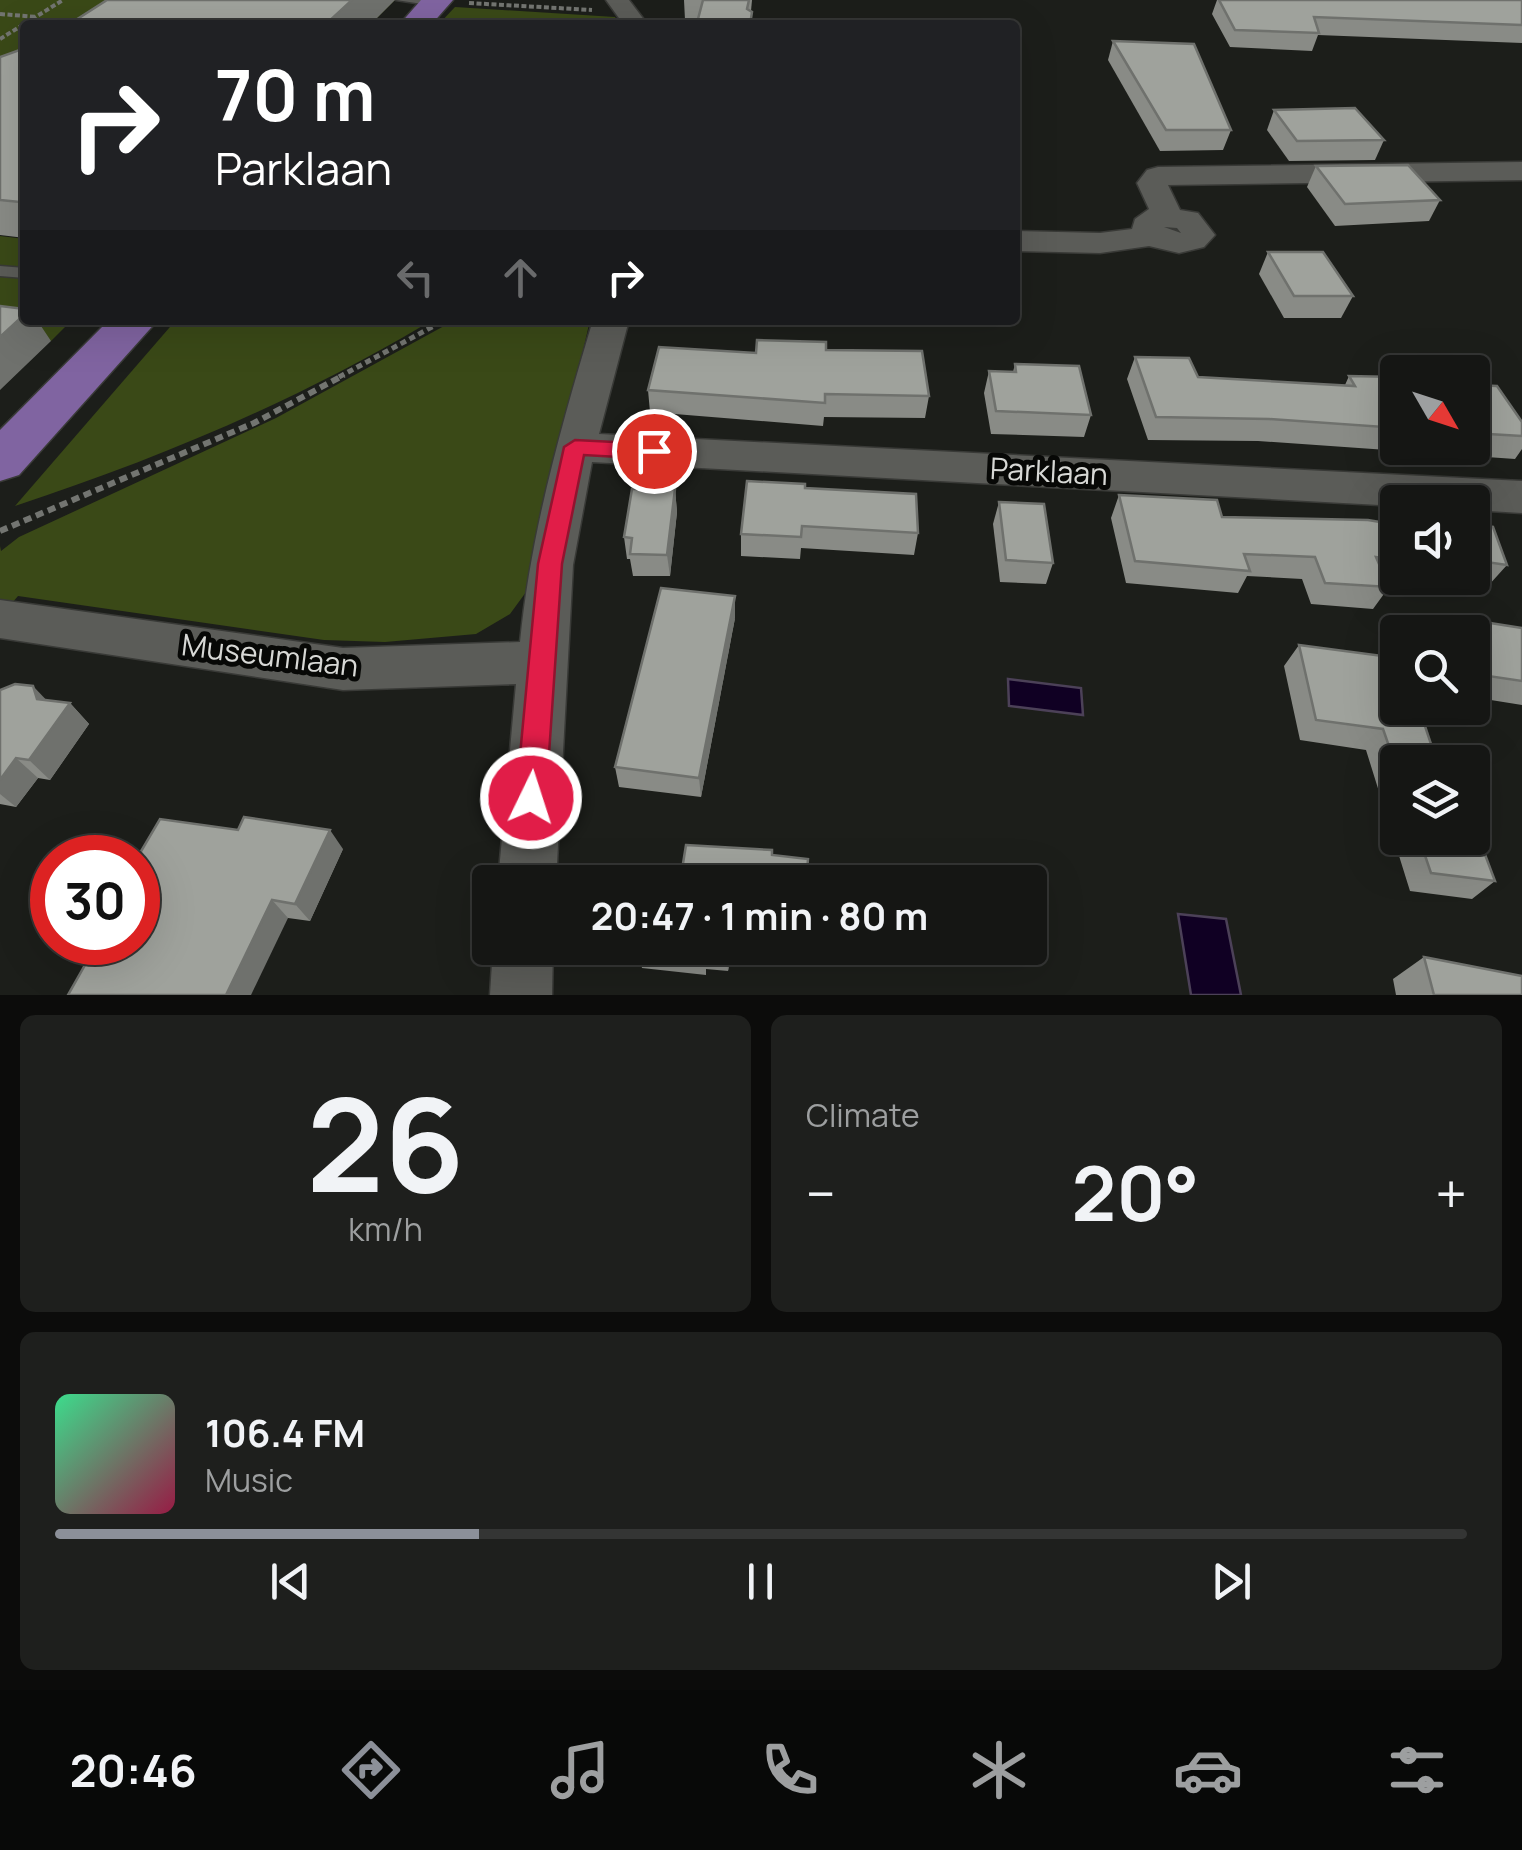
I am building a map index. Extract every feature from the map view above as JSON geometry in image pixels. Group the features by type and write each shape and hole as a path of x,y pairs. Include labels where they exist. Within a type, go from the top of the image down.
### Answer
{"main road":[{"path":"419,20 437,1"},
{"path":"0,462 129,325"}],"street":[{"path":"1020,240 1100,243 1161,226 1152,183 1158,176 1522,171"},
{"path":"528,865 550,564 575,447 610,325"},
{"name":"Parklaan","path":"575,447 1522,496"},
{"name":"Museumlaan","path":"0,619 343,669 541,662"},
{"path":"521,995 523,965"}],"lane":[{"path":"402,0 437,1"}],"path":[{"path":"32,20 63,0"},
{"path":"437,1 627,12"},
{"path":"0,14 39,16"},
{"path":"0,531 254,422 436,325"}],"green space":[{"path":"0,0 395,0 375,20 20,20 20,94 0,118"},
{"path":"455,7 617,20 443,20"},
{"path":"0,236 20,238 20,325 67,325 51,341 0,336"},
{"path":"172,325 424,325 325,379 224,427 15,506"},
{"path":"446,325 589,325 529,588 510,614 476,634 385,642 324,640 18,596 0,617 0,546 1,551 19,537 276,418"}],"shaded area":[{"path":"1008,679 1081,688 1083,715 1009,706"},
{"path":"1178,914 1226,919 1241,995 1191,995"}],"building":[{"path":"107,0 352,0 330,20 76,20"},
{"path":"703,0 749,0 747,9 752,12 751,20 698,19"},
{"path":"1219,0 1522,0 1522,25 1314,17 1319,33 1235,30"},
{"path":"1113,41 1194,44 1231,130 1166,130"},
{"path":"20,50 20,202 0,200 0,57"},
{"path":"1355,108 1384,140 1297,141 1274,110"},
{"path":"1408,165 1440,200 1345,204 1316,166"},
{"path":"1268,252 1323,252 1353,296 1294,296"},
{"path":"0,306 20,308 20,319 0,337"},
{"path":"757,340 826,342 826,350 922,351 929,396 825,394 825,403 648,390 659,347 756,353"},
{"path":"1135,357 1189,358 1198,377 1355,386 1349,376 1380,377 1380,427 1156,417"},
{"path":"1015,364 1079,366 1091,415 996,411 989,371 1016,372"},
{"path":"1490,386 1497,386 1522,422 1522,436 1490,434"},
{"path":"747,481 916,494 918,533 802,526 801,537 741,534"},
{"path":"632,489 675,489 667,555 630,554 632,538 624,537"},
{"path":"1119,495 1217,500 1222,517 1380,522 1380,558 1376,557 1380,586 1325,583 1315,557 1244,554 1250,571 1135,561"},
{"path":"999,502 1044,504 1053,563 1006,560"},
{"path":"1490,527 1493,527 1507,565 1490,563"},
{"path":"661,588 735,596 699,778 615,767"},
{"path":"1490,623 1522,628 1522,681 1490,676"},
{"path":"1299,645 1380,656 1380,725 1425,725 1431,745 1389,745 1383,729 1316,720"},
{"path":"15,684 33,686 37,699 70,703 29,760 16,758 0,780 0,690"},
{"path":"244,817 330,830 295,904 272,900 226,995 68,995 85,965 160,965 160,835 151,835 160,819 238,830"},
{"path":"686,845 772,850 772,855 808,859 807,865 683,865"},
{"path":"1425,855 1485,855 1495,881 1431,873"},
{"path":"1424,957 1522,976 1522,995 1434,995"}],"route":[{"path":"531,798 550,564 575,447 654,451"}]}
